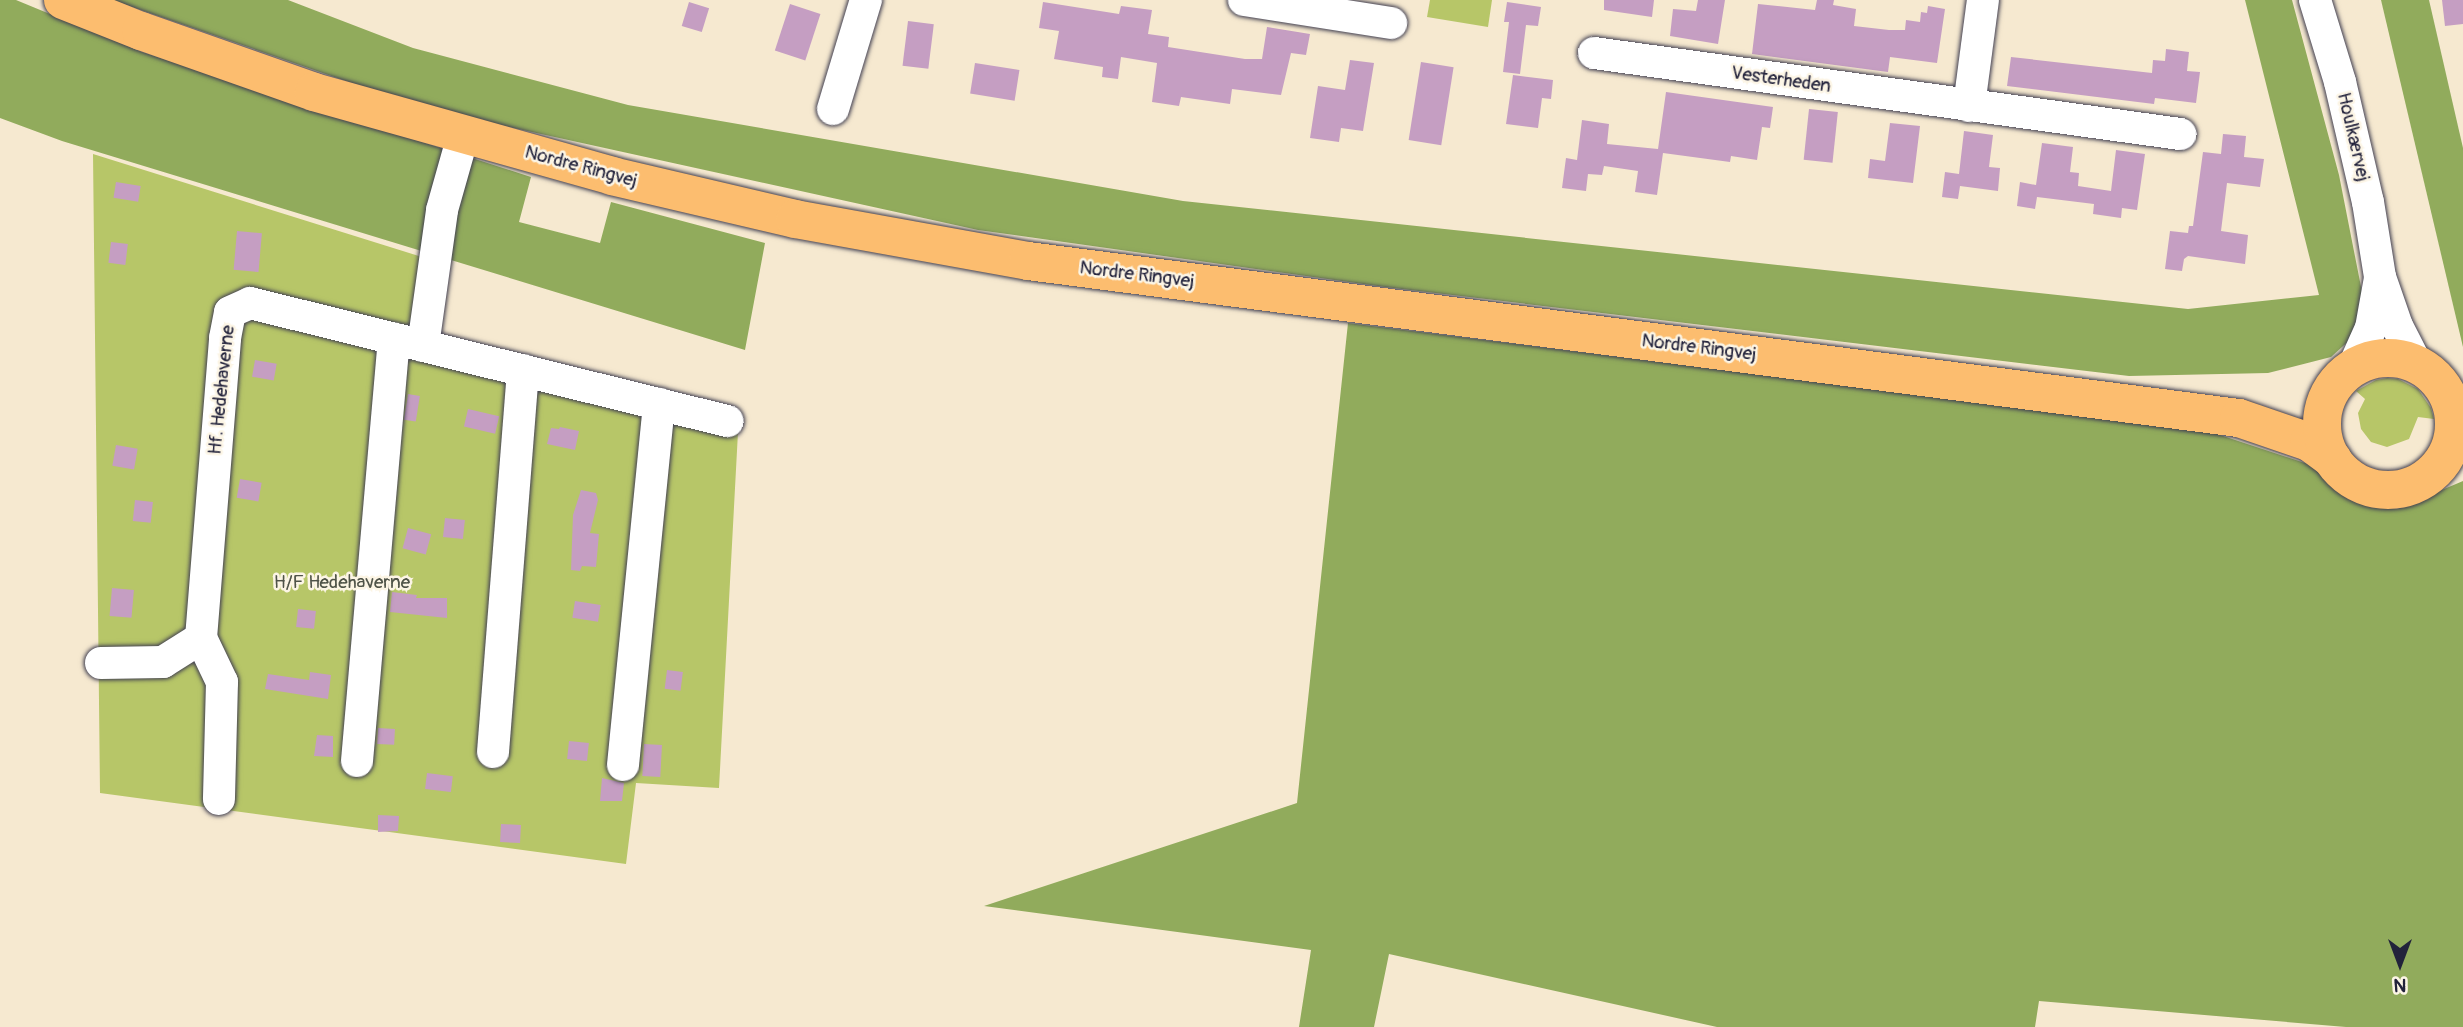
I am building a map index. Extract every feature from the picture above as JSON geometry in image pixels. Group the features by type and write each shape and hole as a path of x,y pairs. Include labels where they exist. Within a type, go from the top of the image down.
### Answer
{"main road":[{"name":"Nordre Ringvej","path":"63,0 141,32 314,92 612,176 795,219 1028,261 2239,418 2291,434 2332,459"},
{"path":"2391,358 2417,365 2440,383 2458,413 2453,436 2442,461 2448,468 2409,487 2379,490 2352,480 2332,459 2322,424 2326,400 2342,378 2378,359 2391,358"},
{"name":"Nordre Ringvej","path":"2239,418 2292,407 2342,378"}],"street":[{"path":"832,108 866,0"},
{"path":"1244,0 1391,23"},
{"path":"1969,106 1983,0"},
{"name":"Houlkærvej","path":"2315,0 2340,82 2368,202 2380,277 2397,326 2417,365"},
{"name":"Vesterheden","path":"1594,53 2180,134"},
{"path":"357,761 409,342 463,136"},
{"name":"Houlkærvej","path":"2342,378 2371,328 2380,277"},
{"name":"Hf. Hedehaverne","path":"201,638 225,338 230,312 250,303 728,421"},
{"path":"493,752 523,370"},
{"path":"623,765 659,404"},
{"path":"101,663 163,662 201,638 222,682 219,799"}],"green space":[{"path":"0,0 16,0 142,52 531,177 519,222 600,243 611,202 765,243 745,350 62,141 0,118"},
{"path":"112,0 288,0 413,48 628,105 1183,201 2188,309 2319,295 2245,0 2292,0 2339,175 2363,297 2353,337 2331,357 2268,373 2129,376 1385,287 978,230 427,109"},
{"path":"1430,0 1492,0 1488,27 1427,17"},
{"path":"2381,0 2429,0 2463,148 2463,347"},
{"name":"H/F Hedehaverne","path":"93,154 422,257 411,352 738,432 719,788 636,783 626,864 100,793"},
{"path":"1348,323 2208,431 2311,465 2352,501 2397,509 2463,481 2463,1027 2346,1027 2039,1001 2035,1027 1717,1027 1389,954 1374,1027 1299,1027 1311,950 984,906 1297,803"},
{"path":"2398,379 2418,389 2431,408 2434,419 2418,417 2409,439 2387,447 2371,442 2361,429 2358,413 2365,399 2356,391 2376,380"}],"building":[{"path":"1604,0 1654,0 1652,17 1604,10"},
{"path":"1698,0 1725,0 1718,44 1670,36 1673,9 1696,11"},
{"path":"1817,0 1834,0 1833,5 1856,9 1854,26 1889,30 1905,30 1906,20 1920,22 1921,12 1927,13 1928,6 1945,9 1937,63 1890,57 1888,72 1752,54 1758,4 1815,10"},
{"path":"2442,0 2463,0 2463,24 2445,26"},
{"path":"689,2 709,8 702,32 682,26"},
{"path":"1043,2 1119,14 1121,6 1152,10 1148,34 1169,37 1168,47 1245,59 1262,59 1267,27 1310,34 1306,55 1291,53 1281,95 1232,89 1230,104 1181,97 1179,106 1152,102 1157,63 1121,57 1118,79 1102,77 1103,67 1054,59 1059,31 1039,28"},
{"path":"1507,2 1541,7 1538,26 1526,25 1520,74 1503,72 1509,22 1504,22"},
{"path":"790,4 820,14 805,60 775,51"},
{"path":"908,21 934,24 928,69 903,66"},
{"path":"2166,49 2189,52 2187,71 2200,72 2196,103 2155,98 2154,104 2007,86 2011,57 2152,73 2153,60 2165,61"},
{"path":"1350,60 1374,63 1363,131 1341,128 1339,142 1310,138 1318,86 1345,90"},
{"path":"1421,62 1454,67 1441,145 1409,140"},
{"path":"975,63 1019,70 1015,101 970,94"},
{"path":"1513,75 1553,80 1551,99 1542,98 1538,128 1506,124"},
{"path":"1666,92 1773,107 1770,128 1762,127 1757,160 1731,156 1730,162 1663,153 1657,195 1635,192 1638,171 1604,166 1602,175 1588,174 1586,191 1562,188 1566,158 1577,160 1582,120 1609,124 1607,144 1658,149"},
{"path":"1809,109 1838,112 1833,163 1804,160"},
{"path":"1890,123 1920,126 1913,183 1868,178 1870,159 1885,161"},
{"path":"1964,131 1993,135 1989,167 2000,168 1998,191 1960,186 1958,199 1942,197 1945,172 1959,174"},
{"path":"2223,134 2246,136 2244,157 2264,159 2260,187 2227,183 2221,231 2248,235 2245,264 2188,256 2184,259 2182,271 2165,269 2170,231 2188,233 2189,226 2193,226 2203,152 2221,154"},
{"path":"2042,143 2073,147 2070,172 2079,173 2078,186 2111,191 2116,150 2145,154 2137,210 2122,208 2121,218 2093,214 2094,204 2037,197 2035,209 2017,206 2020,182 2036,185"},
{"path":"116,182 141,186 138,202 113,198"},
{"path":"237,231 262,233 259,272 234,270"},
{"path":"111,242 128,244 125,265 108,263"},
{"path":"255,360 277,364 274,381 252,377"},
{"path":"408,394 420,396 416,422 404,420"},
{"path":"468,409 499,416 495,434 464,427"},
{"path":"551,428 579,431 575,450 547,444"},
{"path":"116,445 138,449 134,470 112,466"},
{"path":"240,479 262,483 258,502 237,498"},
{"path":"581,490 596,493 598,500 590,533 599,534 596,567 582,566 580,571 571,570 573,515"},
{"path":"135,500 153,502 151,523 133,521"},
{"path":"445,518 465,520 463,539 443,537"},
{"path":"408,528 431,534 426,554 403,548"},
{"path":"112,588 134,590 131,618 110,616"},
{"path":"392,592 417,595 416,598 447,598 447,618 390,612"},
{"path":"575,601 601,605 598,622 572,618"},
{"path":"298,609 316,611 314,629 296,627"},
{"path":"667,670 683,672 681,691 665,689"},
{"path":"310,672 331,675 328,699 265,689 268,674 309,680"},
{"path":"378,728 395,729 394,745 377,744"},
{"path":"317,735 333,736 333,757 314,756"},
{"path":"569,741 589,743 587,761 567,759"},
{"path":"644,744 662,745 660,777 642,776"},
{"path":"427,773 453,776 451,792 425,789"},
{"path":"602,778 624,783 622,801 600,801"},
{"path":"378,815 399,816 398,831 378,832"},
{"path":"501,824 521,825 520,843 500,842"}]}
